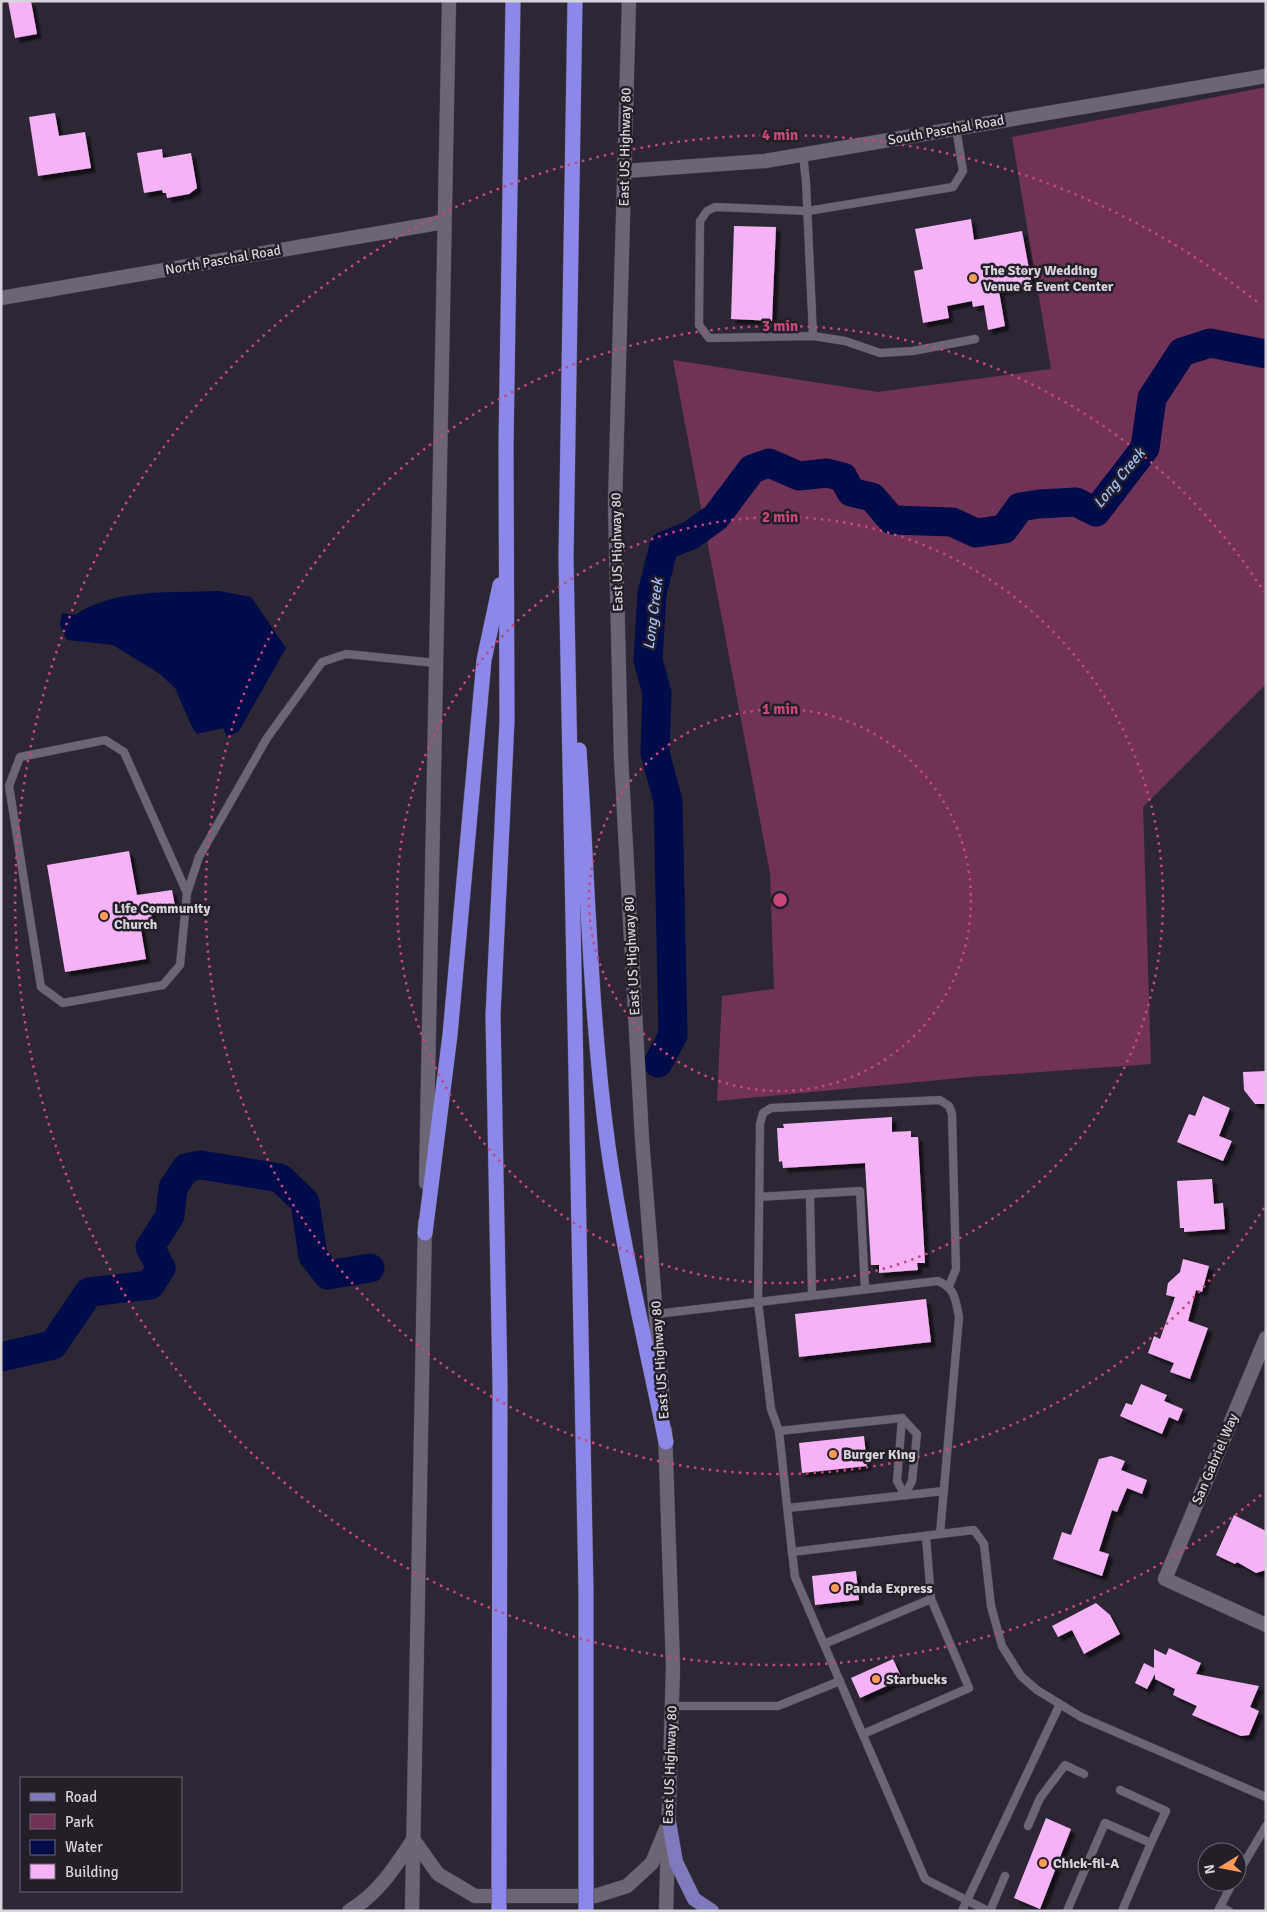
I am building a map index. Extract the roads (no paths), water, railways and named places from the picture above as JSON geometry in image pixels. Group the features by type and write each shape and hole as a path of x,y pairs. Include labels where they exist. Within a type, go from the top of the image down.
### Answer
{"highway":[{"path":"499,1911 500,1384 493,1015 507,721 506,445 513,1"},
{"path":"575,1 566,558 586,1592 586,1911"},
{"path":"425,1233 450,1035 484,660 506,557"},
{"path":"566,558 597,1033 608,1145 624,1241 666,1442"}],"main road":[{"path":"412,1911 449,1"},
{"name":"East US Highway 80","path":"628,1 616,504 621,757 642,1139 666,1442 673,1666 666,1911"},
{"name":"South Paschal Road","path":"625,171 765,161 1266,76"},
{"name":"North Paschal Road","path":"1,298 444,222"},
{"name":"San Gabriel Way","path":"1266,1338 1178,1546 1166,1580 1266,1626"},
{"path":"413,1839 438,1874 475,1896 595,1896 627,1886 652,1863 669,1822"},
{"path":"669,1822 676,1862 694,1899 712,1911"},
{"path":"349,1911 360,1905 384,1882 413,1839"}],"lane":[{"path":"956,128 963,171 953,187 808,211 715,207 707,212 700,221 699,325 709,338 813,336 845,341 880,353 913,351 974,339"},
{"path":"803,154 808,211 813,336"},
{"path":"186,893 124,752 106,740 20,757 8,786 41,987 63,1003 163,985 180,965 186,893 198,857 267,738 322,662 346,654 436,663"},
{"path":"949,1286 956,1269 952,1114 949,1106 940,1100 772,1108 763,1113 760,1124 758,1302 771,1409 779,1431 795,1577 925,1879 989,1911 1005,1876"},
{"path":"760,1197 860,1191 865,1290"},
{"path":"810,1195 812,1296"},
{"path":"656,1314 938,1281 949,1286 955,1296 959,1317 940,1534"},
{"path":"779,1431 902,1418"},
{"path":"902,1418 897,1481 905,1495"},
{"path":"902,1418 917,1434 912,1481 905,1495"},
{"path":"788,1508 944,1491"},
{"path":"792,1552 974,1530 984,1544 991,1606 1002,1646 1021,1676 1037,1690 1081,1717 1266,1797"},
{"path":"863,1734 969,1688 931,1599 926,1536"},
{"path":"824,1644 931,1599"},
{"path":"672,1706 778,1706 840,1681"},
{"path":"962,1911 1060,1704"},
{"path":"1028,1826 1040,1798 1065,1765 1084,1774"},
{"path":"1120,1790 1166,1811 1122,1911"},
{"path":"1066,1911 1105,1823 1151,1843"},
{"path":"1247,1858 1266,1826"},
{"path":"1228,1892 1219,1909 1229,1911"}],"water":[{"path":"219,591 251,597 286,648 239,731 227,737 223,728 197,734 175,688 160,674 113,645 67,640 60,624 62,613 75,615 90,606 126,596 164,592"}],"waterway":[{"name":"Long Creek","path":"658,1063 673,1035 668,801 655,753 657,693 648,660 652,593 664,546 691,535 716,517 752,469 769,463 799,476 827,473 843,477 851,492 872,497 892,520 952,522 976,533 1004,529 1020,507 1076,502 1096,512 1145,448 1152,398 1182,352 1210,343 1266,354"},
{"name":"Long Creek","path":"1,1357 53,1345 89,1292 150,1285 161,1268 150,1247 170,1216 173,1188 186,1168 201,1165 280,1178 305,1202 313,1256 328,1275 370,1268"}],"place":[{"name":"The Story Wedding Venue & Event Center","path":"973,278"},
{"name":"Life Community Church","path":"104,916"},
{"name":"Burger King","path":"833,1454"},
{"name":"Panda Express","path":"835,1588"},
{"name":"Starbucks","path":"876,1679"},
{"name":"Chick-fil-A","path":"1043,1863"}]}
